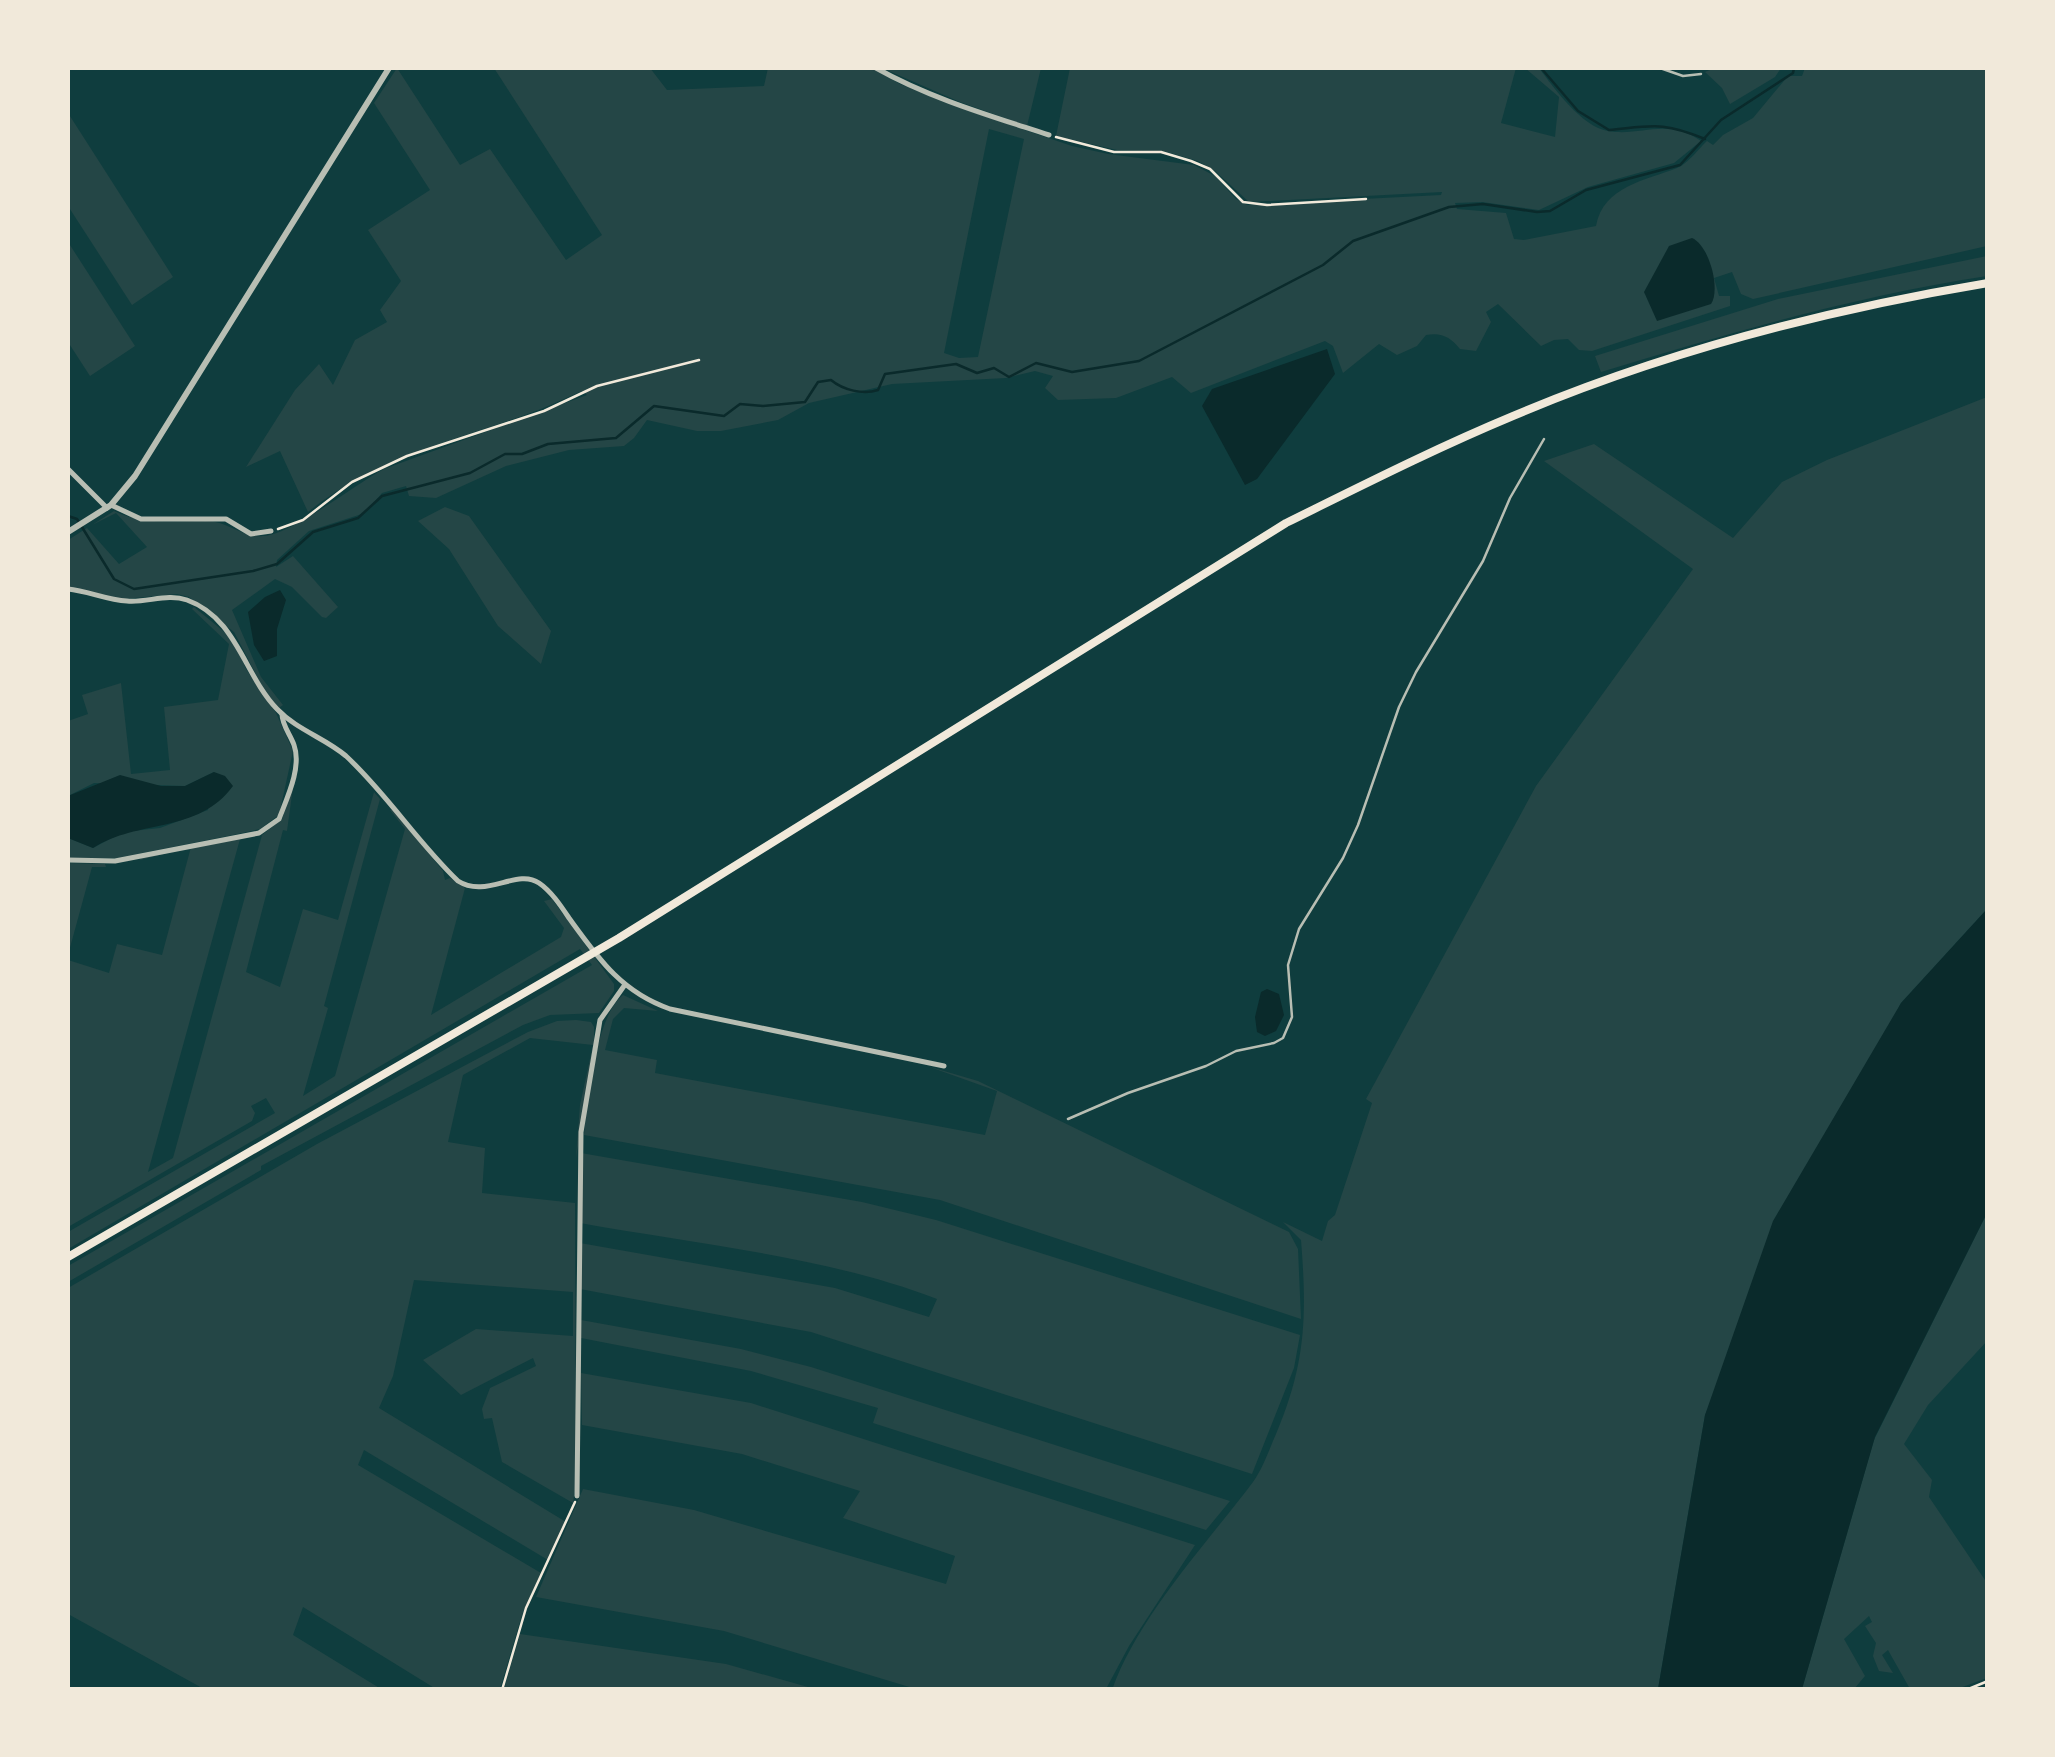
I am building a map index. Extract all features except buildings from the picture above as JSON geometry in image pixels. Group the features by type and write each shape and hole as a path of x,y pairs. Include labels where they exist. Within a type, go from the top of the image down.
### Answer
{"main road":[{"path":"68,1258 584,959 1270,534 1376,478 1512,416 1662,362 1818,318 1988,283"}],"street":[{"path":"69,531 109,507 135,476 389,68"},
{"path":"876,68 974,110 1049,135"},
{"path":"68,470 109,507 142,520 226,519 251,534 272,531"},
{"path":"68,589 126,602 173,597 190,601 234,636 259,685 282,714 347,757 458,881 482,888 525,878 540,883 624,986 670,1009 944,1066"},
{"path":"68,860 115,861 259,833 272,826 279,819 296,762 282,714"},
{"path":"578,1496 582,1132 600,1020 624,986"}],"lane":[{"path":"1660,68 1683,76 1701,74"},
{"path":"1068,1118 1236,1051 1274,1044 1283,1038 1292,1017 1288,965 1299,929 1344,858 1399,707 1416,672 1454,613 1534,450 1544,439"}],"path":[{"path":"1049,135 1114,152 1162,152 1190,161 1210,169 1243,202 1267,205 1366,199"},
{"path":"272,531 303,520 352,482 407,456 544,411 597,386 699,360"},
{"path":"502,1690 526,1608 578,1496"},
{"path":"1966,1690 1988,1681"}],"shaded area":[{"path":"397,68 460,165 490,149 566,260 602,235 494,68 650,68 667,90 764,86 768,68 872,68 946,103 1072,146 1194,165 1215,176 1247,205 1442,192 1249,202 1198,161 1163,151 1117,150 1056,136 1070,68 1516,68 1501,123 1555,137 1559,97 1525,68 1539,68 1569,105 1598,128 1620,132 1677,130 1701,141 1674,163 1588,187 1539,210 1482,202 1455,203 1457,209 1506,213 1514,239 1524,240 1596,226 1607,202 1617,193 1681,166 1707,141 1713,145 1753,118 1788,76 1802,76 1805,68 1987,68 1987,246 1753,299 1741,294 1732,272 1714,278 1719,296 1730,296 1730,306 1592,351 1579,350 1568,339 1541,346 1498,304 1486,312 1491,322 1476,351 1460,349 1441,335 1426,335 1417,346 1397,355 1379,344 1343,373 1333,346 1325,341 1191,393 1172,377 1116,398 1058,400 1045,388 1053,376 1035,371 1006,378 892,384 809,403 778,420 721,431 697,431 647,420 624,446 569,450 506,466 436,498 409,496 406,486 382,493 365,513 309,531 277,560 276,567 293,556 338,607 322,617 292,587 275,579 232,610 261,677 283,705 279,708 265,692 234,632 189,597 177,594 124,599 68,587 68,540 87,528 119,564 147,547 116,513 92,525 114,511 147,520 214,522 256,536 276,533 384,469 587,395 582,391 412,454 358,479 308,512 280,451 246,467 295,390 319,364 333,385 355,340 387,322 380,310 401,281 368,230 430,190 374,103","holes":["989,129 1024,139 978,357 959,358 944,353"]},
{"path":"882,68 1041,68 1027,126"},
{"path":"1715,68 1781,68 1775,77 1730,104 1722,88 1705,72"},
{"path":"68,113 173,277 132,305 68,206"},
{"path":"1692,238 1704,249 1712,268 1714,297 1711,304 1657,321 1644,292 1669,246"},
{"path":"68,242 135,346 90,376 68,342"},
{"path":"1987,256 1987,276 1841,305 1601,372 1595,356 1778,299"},
{"path":"1327,349 1335,374 1257,479 1245,485 1202,406 1212,389"},
{"path":"1987,397 1987,909 1901,1003 1705,1415 1658,1689 1112,1690 1155,1609 1257,1477 1286,1408 1299,1361 1304,1292 1301,1240 1283,1222 1322,1241 1328,1221 1335,1215 1372,1103 1366,1099 1536,786 1693,569 1544,461 1594,444 1733,538 1782,482 1827,460"},
{"path":"445,507 469,516 551,631 541,664 498,626 449,549 418,521"},
{"path":"280,590 286,600 277,629 277,656 264,661 254,645 248,612"},
{"path":"194,607 233,639 293,751 279,815 260,829 233,835 117,858 68,858 68,838 93,848 123,832 160,828 208,810 214,772 185,786 94,783 68,796 68,721 88,714 82,695 121,683 131,774 170,770 164,707 218,700 229,644"},
{"path":"214,772 225,776 233,786 203,812 110,839 93,848 68,838 68,796 120,775 161,786 185,786"},
{"path":"294,780 287,831 283,830 246,972 280,987 303,909 338,920 374,792 380,799 303,1096 335,1076 405,829 390,810 443,871 445,880 450,878 465,888 431,1015 561,937 564,928 544,901 552,899 614,984 614,991 599,1013 550,1015 523,1025 261,1166 261,1170 68,1282 68,1266 592,965 580,949 68,1249 68,1232 275,1113 266,1098 251,1106 255,1113 252,1121 68,1227 68,960 109,973 117,944 162,955 191,848 240,839 148,1172 173,1158 262,835 282,819"},
{"path":"68,863 106,867 92,867 68,955"},
{"path":"1987,909 1987,1213 1875,1437 1802,1689 1658,1689 1705,1415 1773,1221 1901,1003"},
{"path":"1267,989 1279,994 1284,1015 1276,1031 1265,1036 1257,1032 1255,1017 1261,992"},
{"path":"623,995 658,1011 624,1008 613,1019 605,1050 657,1060 655,1073 985,1135 997,1091 927,1066 978,1081 1289,1232 1298,1249 1301,1319 940,1200 584,1135 600,1039 606,1021"},
{"path":"557,1021 591,1022 594,1046 576,1158 580,1105 593,1045 530,1038 463,1075 448,1142 485,1148 482,1193 575,1203 573,1503 502,1462 492,1418 484,1419 482,1409 490,1388 536,1366 533,1358 461,1395 423,1360 476,1329 573,1336 573,1292 414,1280 393,1376 379,1408 566,1522 548,1560 364,1450 358,1465 541,1573 522,1615 500,1689 436,1689 303,1607 293,1635 381,1689 204,1689 68,1614 68,1288 317,1144 528,1032"},
{"path":"581,1153 862,1202 936,1220 1300,1335 1294,1368 1252,1474 811,1332 580,1289 580,1243 835,1288 929,1317 937,1299 807,1262 580,1223"},
{"path":"1987,1213 1987,1341 1928,1405 1904,1444 1932,1480 1929,1497 1987,1583 1987,1678 1957,1689 1910,1689 1888,1650 1882,1655 1893,1673 1879,1671 1873,1656 1876,1643 1865,1626 1872,1622 1869,1616 1844,1639 1865,1676 1854,1689 1802,1689 1874,1440"},
{"path":"581,1320 741,1349 811,1367 1230,1501 1206,1530 873,1423 878,1408 751,1371 581,1338"},
{"path":"581,1373 751,1403 1195,1545 1129,1646 1106,1689 916,1689 724,1631 536,1597 583,1489 694,1510 946,1584 955,1556 843,1518 860,1491 742,1454 582,1425"},
{"path":"520,1634 726,1664 815,1689 504,1689"}],"waterway":[{"path":"1541,68 1578,111 1609,130 1667,127 1705,139"},
{"path":"68,516 77,519 114,579 134,589 277,564 313,532 358,518 382,496 470,473 505,454 522,454 548,444 616,438 654,406 724,416 740,404 805,402 818,382 831,380 847,389 866,392 878,390 885,374 956,364 977,373 994,368 1009,377 1036,363 1072,372 1139,361 1323,265 1353,241 1449,207 1483,204 1550,211 1586,190 1680,165 1721,120 1793,73 1794,68"}]}
